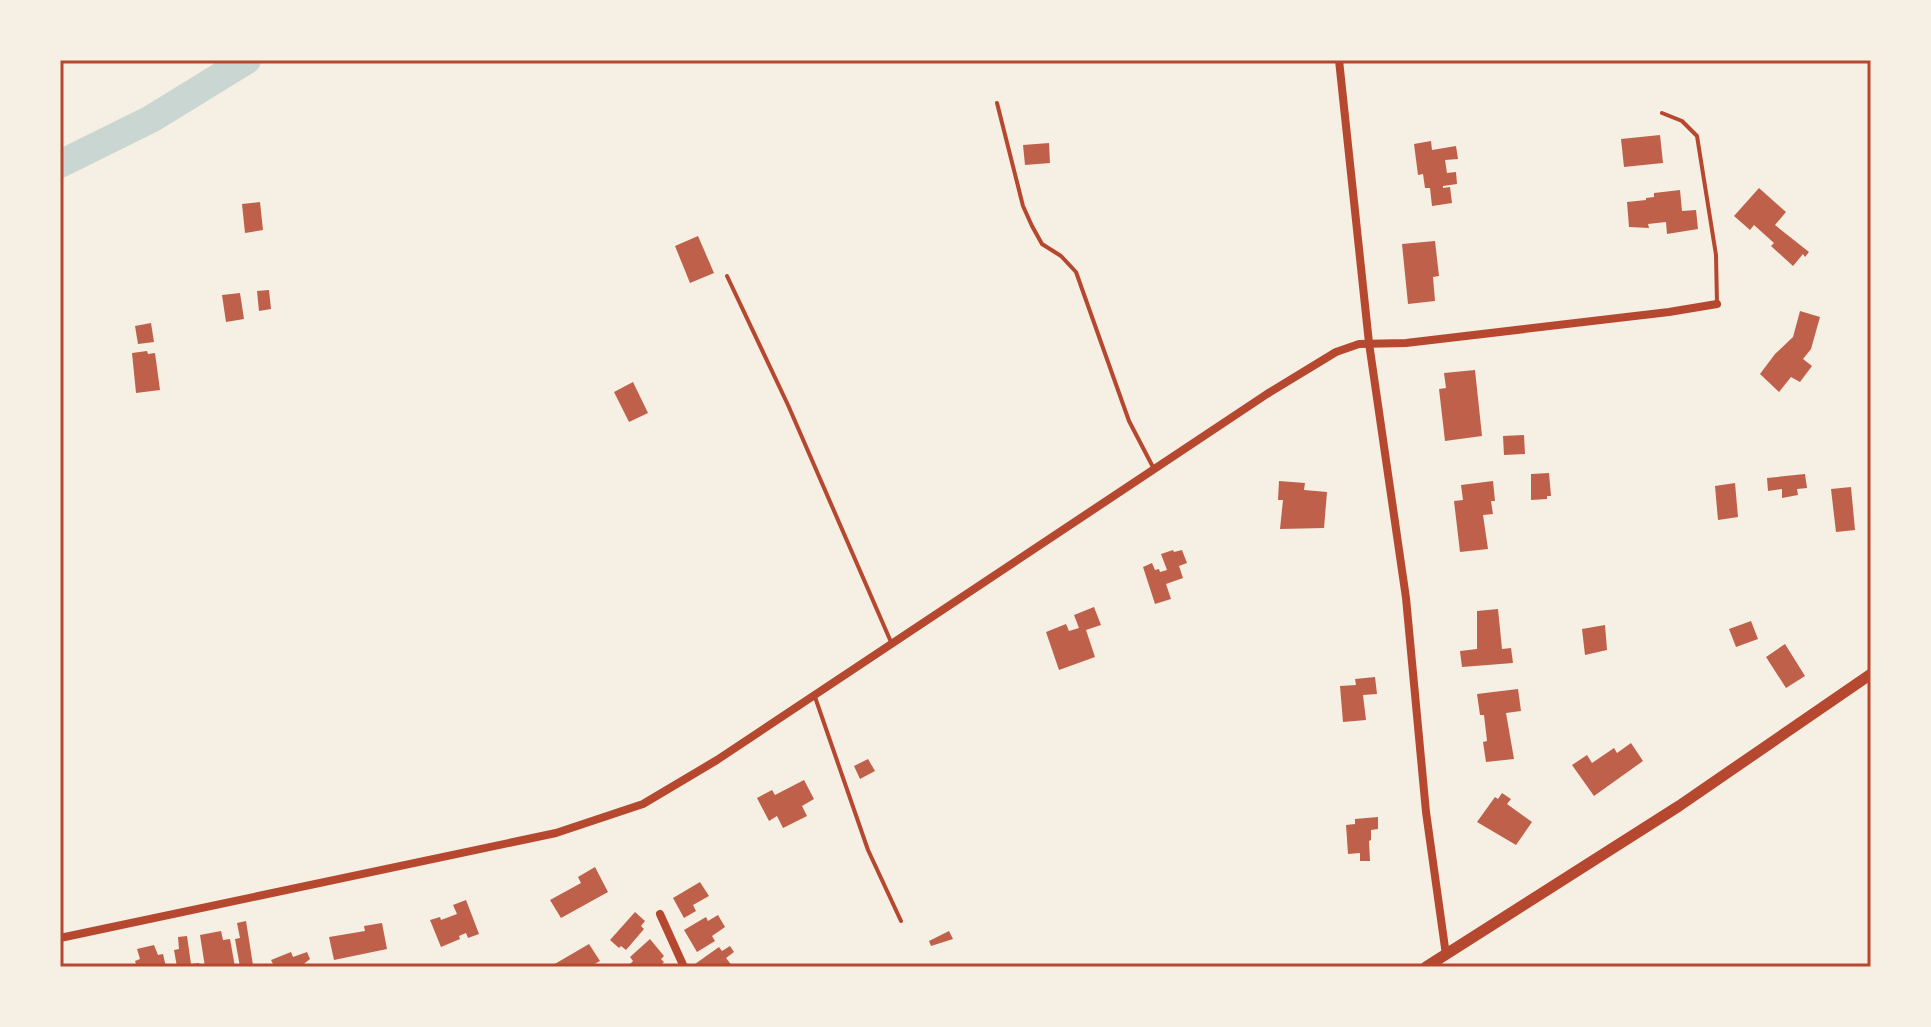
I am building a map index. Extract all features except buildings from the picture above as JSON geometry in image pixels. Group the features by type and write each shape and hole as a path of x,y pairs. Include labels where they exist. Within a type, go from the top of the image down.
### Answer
{"street":[{"path":"1339,60 1369,343 1406,598 1426,812 1446,955"},
{"path":"60,938 556,833 643,804 717,760 1154,469 1336,352 1369,343 1406,343 1717,304"},
{"path":"1426,967 1679,806 1871,674"},
{"path":"660,914 684,967"}],"lane":[{"path":"997,103 1023,206 1042,244 1061,256 1076,272 1129,421 1154,469"},
{"path":"1662,113 1682,121 1697,136 1716,255 1717,304"},
{"path":"727,276 788,405 891,644"},
{"path":"814,695 868,850 901,921"}],"waterway":[{"path":"60,164 151,119 247,60"}]}
